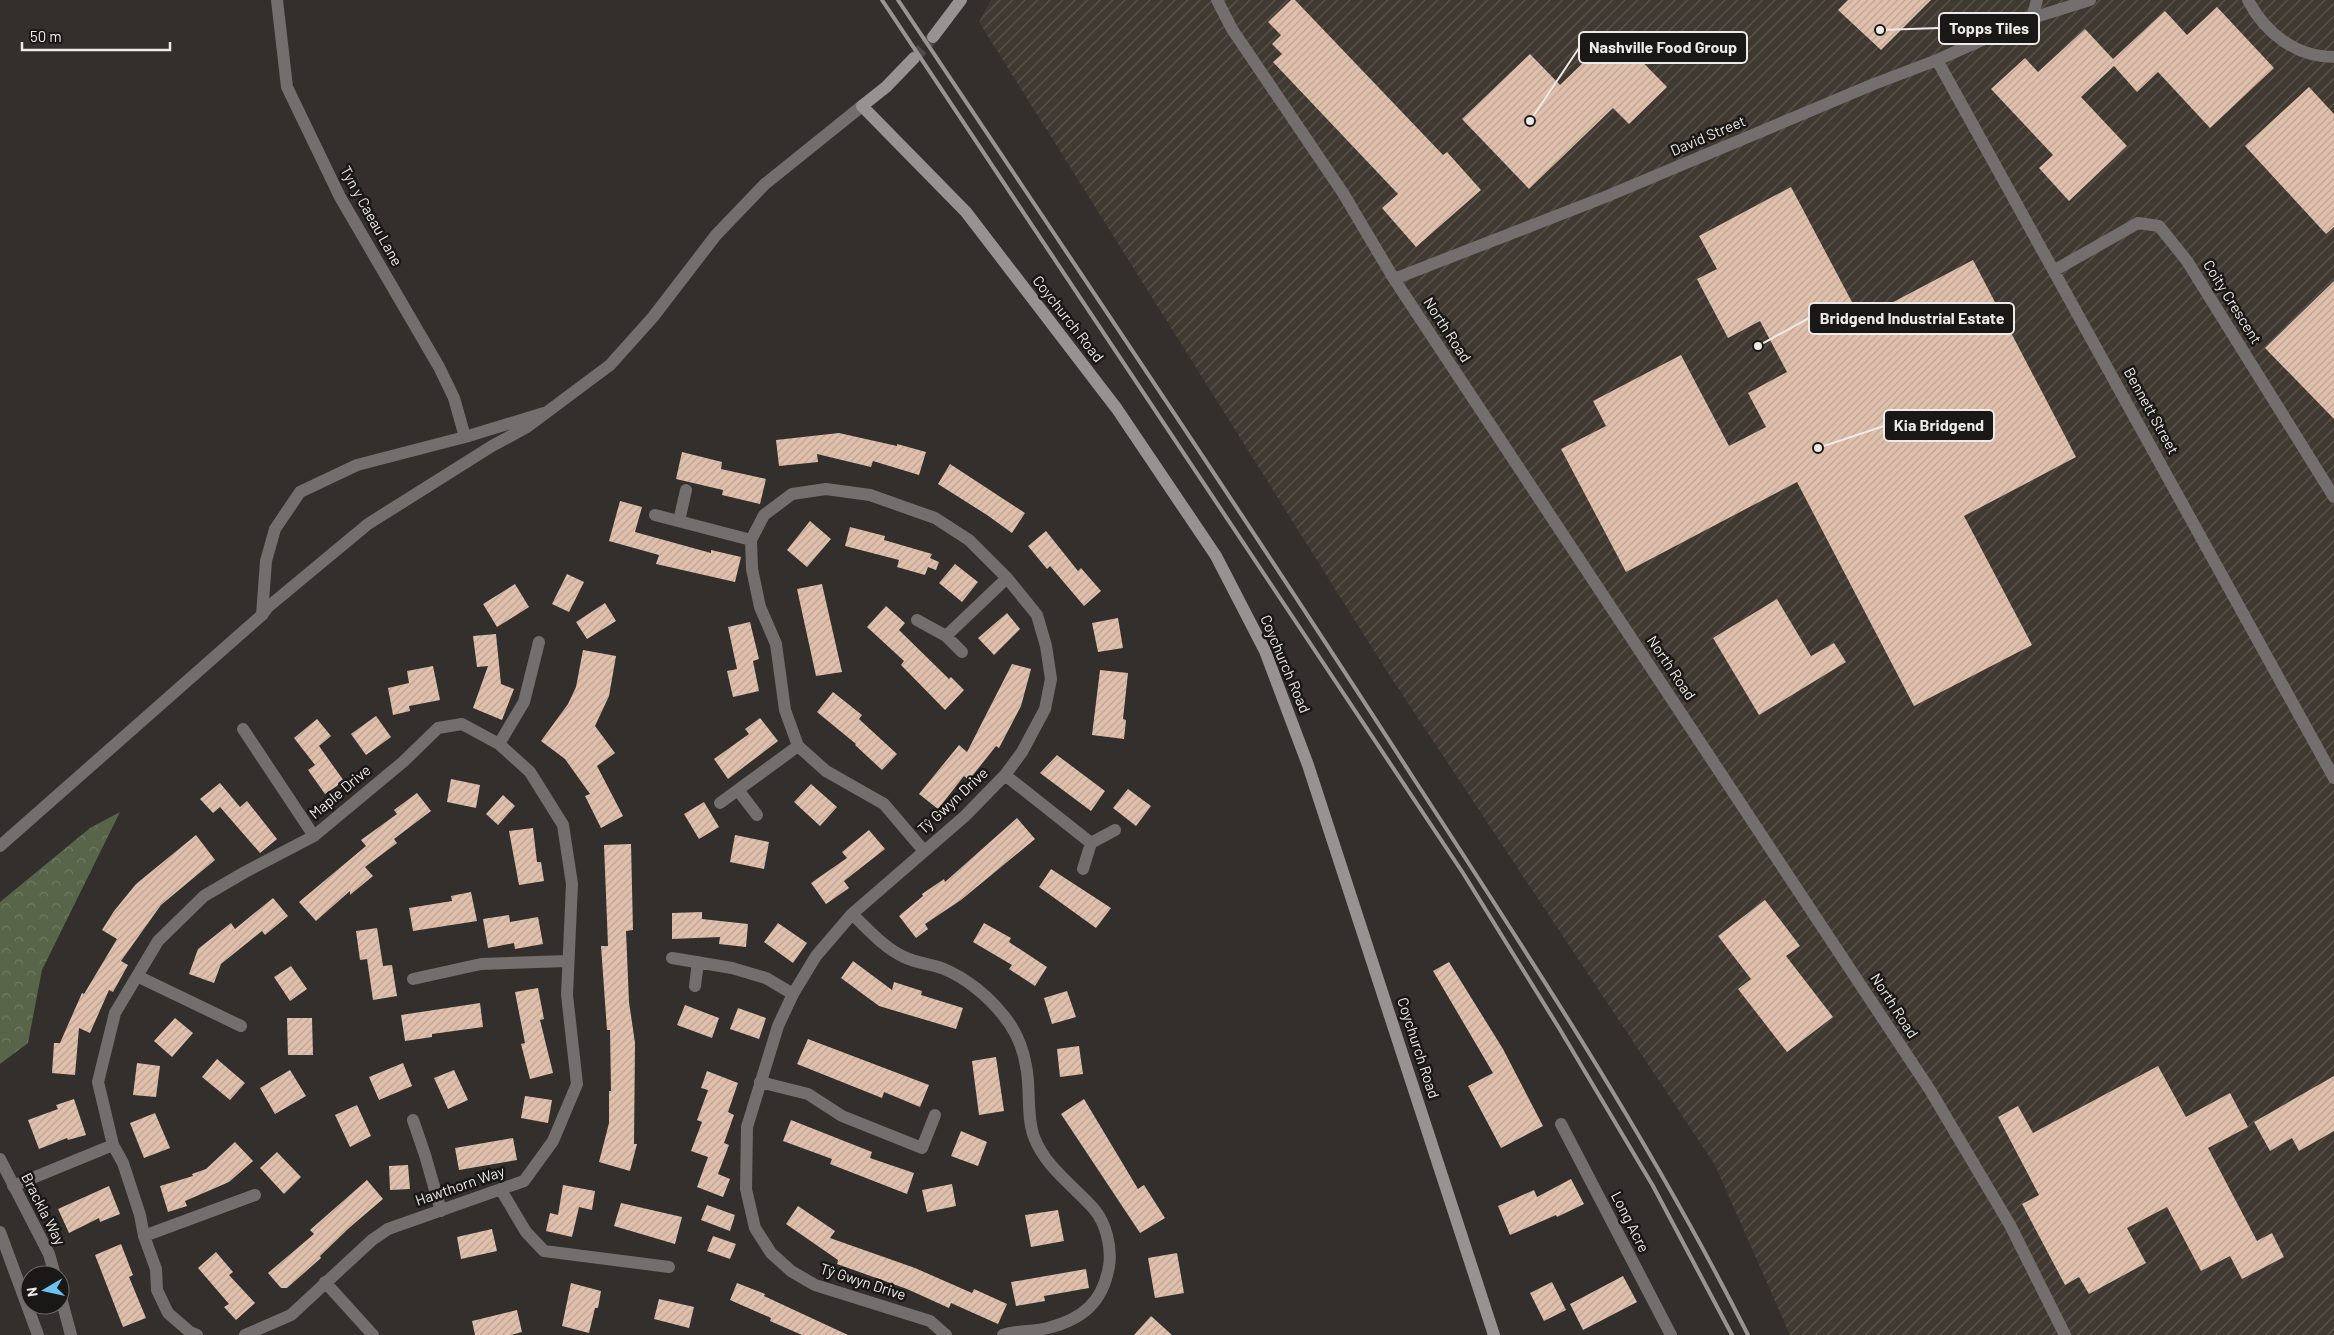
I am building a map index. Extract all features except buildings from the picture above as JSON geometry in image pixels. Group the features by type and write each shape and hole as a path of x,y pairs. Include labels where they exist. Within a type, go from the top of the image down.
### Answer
{"main road":[{"path":"933,37 961,0"},
{"path":"862,106 886,87 914,58"},
{"name":"Coychurch Road","path":"862,106 966,212 1116,409 1216,556 1265,651 1308,765 1494,1335"}],"street":[{"name":"Tyn y Caeau Lane","path":"277,0 287,86 340,197 439,367 454,398 465,438"},
{"name":"North Road","path":"1217,0 1232,29 1343,193 1394,280 1930,1090 2010,1225 2065,1335"},
{"path":"2032,18 2037,0"},
{"name":"David Street","path":"1394,280 1605,197 1874,84 1937,60 2032,18 2090,0"},
{"path":"2248,0 2256,16 2275,36 2298,50 2324,57 2334,57"},
{"name":"Bennett Street","path":"1937,60 2055,270 2334,778"},
{"path":"0,846 268,607 368,524 492,446 527,427 610,365 653,317 716,235 765,184 862,106"},
{"name":"Coity Crescent","path":"2055,270 2138,223 2159,226 2187,261 2334,497"},
{"path":"262,614 266,561 275,530 300,492 356,465 465,438 547,412"},
{"name":"Tŷ Gwyn Drive","path":"924,851 884,804 826,771 798,746 785,710 776,644 760,607 752,569 751,540 764,515 792,494 826,489 870,495 935,518 969,540 1006,578 1037,615 1046,646 1051,679 1044,709 1022,752 1005,775 965,816 852,914 816,956 793,994 778,1026 746,1127 746,1189 754,1228 771,1252 791,1271 814,1285 930,1322 946,1335"},
{"path":"679,521 686,490"},
{"path":"656,515 751,540"},
{"path":"946,636 1006,578"},
{"path":"917,620 946,636 962,652"},
{"path":"499,744 524,702 539,642"},
{"name":"Maple Drive","path":"113,1145 98,1082 115,1013 158,941 204,896 314,836 403,762 438,728 462,724 499,744 530,772 563,825 572,884 567,960 567,995"},
{"path":"243,729 314,836"},
{"path":"720,803 798,746"},
{"name":"Tŷ Gwyn Drive","path":"1005,775 1091,843"},
{"path":"738,790 757,815"},
{"path":"1082,869 1091,843 1115,830"},
{"path":"852,914 885,947 906,958 943,969 965,980 1003,1014 1017,1037 1027,1067 1029,1104 1034,1136 1047,1163 1095,1211 1106,1234 1111,1257 1106,1282 1098,1300 1077,1316 1048,1328 1003,1335"},
{"path":"672,958 732,968 766,978 793,994"},
{"path":"413,979 481,964 567,960"},
{"path":"695,986 698,962"},
{"path":"137,976 241,1026"},
{"name":"Hawthorn Way","path":"245,1335 290,1315 372,1240 388,1229 524,1181 553,1141 577,1084 567,995"},
{"path":"760,1082 808,1094 842,1116 922,1148 935,1116"},
{"path":"412,1120 425,1155 440,1211"},
{"name":"Long Acre","path":"1561,1124 1671,1335"},
{"path":"13,1186 113,1145 123,1163 140,1215 144,1236 156,1269 157,1290 168,1313 190,1332 197,1335"},
{"name":"Brackla Way","path":"0,1159 49,1254 52,1265"},
{"path":"500,1190 526,1232 544,1251 669,1267"},
{"path":"144,1236 255,1195"},
{"path":"0,1232 38,1335"},
{"path":"325,1282 373,1335"},
{"path":"66,1315 71,1335"}],"shaded area":[{"path":"991,0 2334,0 2334,1335 1790,1335 1715,1165 1386,670 979,22"}],"green space":[{"path":"120,812 42,970 28,1043 0,1064 0,902 90,828"}],"tunnel":[{"path":"914,58 933,37"}],"railway":[{"path":"882,0 1463,873 1559,1028 1653,1186 1732,1335"},
{"path":"898,0 1285,581 1545,982 1671,1191 1748,1335"}],"place":[{"name":"Topps Tiles","path":"1880,30"},
{"name":"Nashville Food Group","path":"1530,121"},
{"name":"Bridgend Industrial Estate","path":"1758,346"},
{"name":"Kia Bridgend","path":"1818,448"}]}
